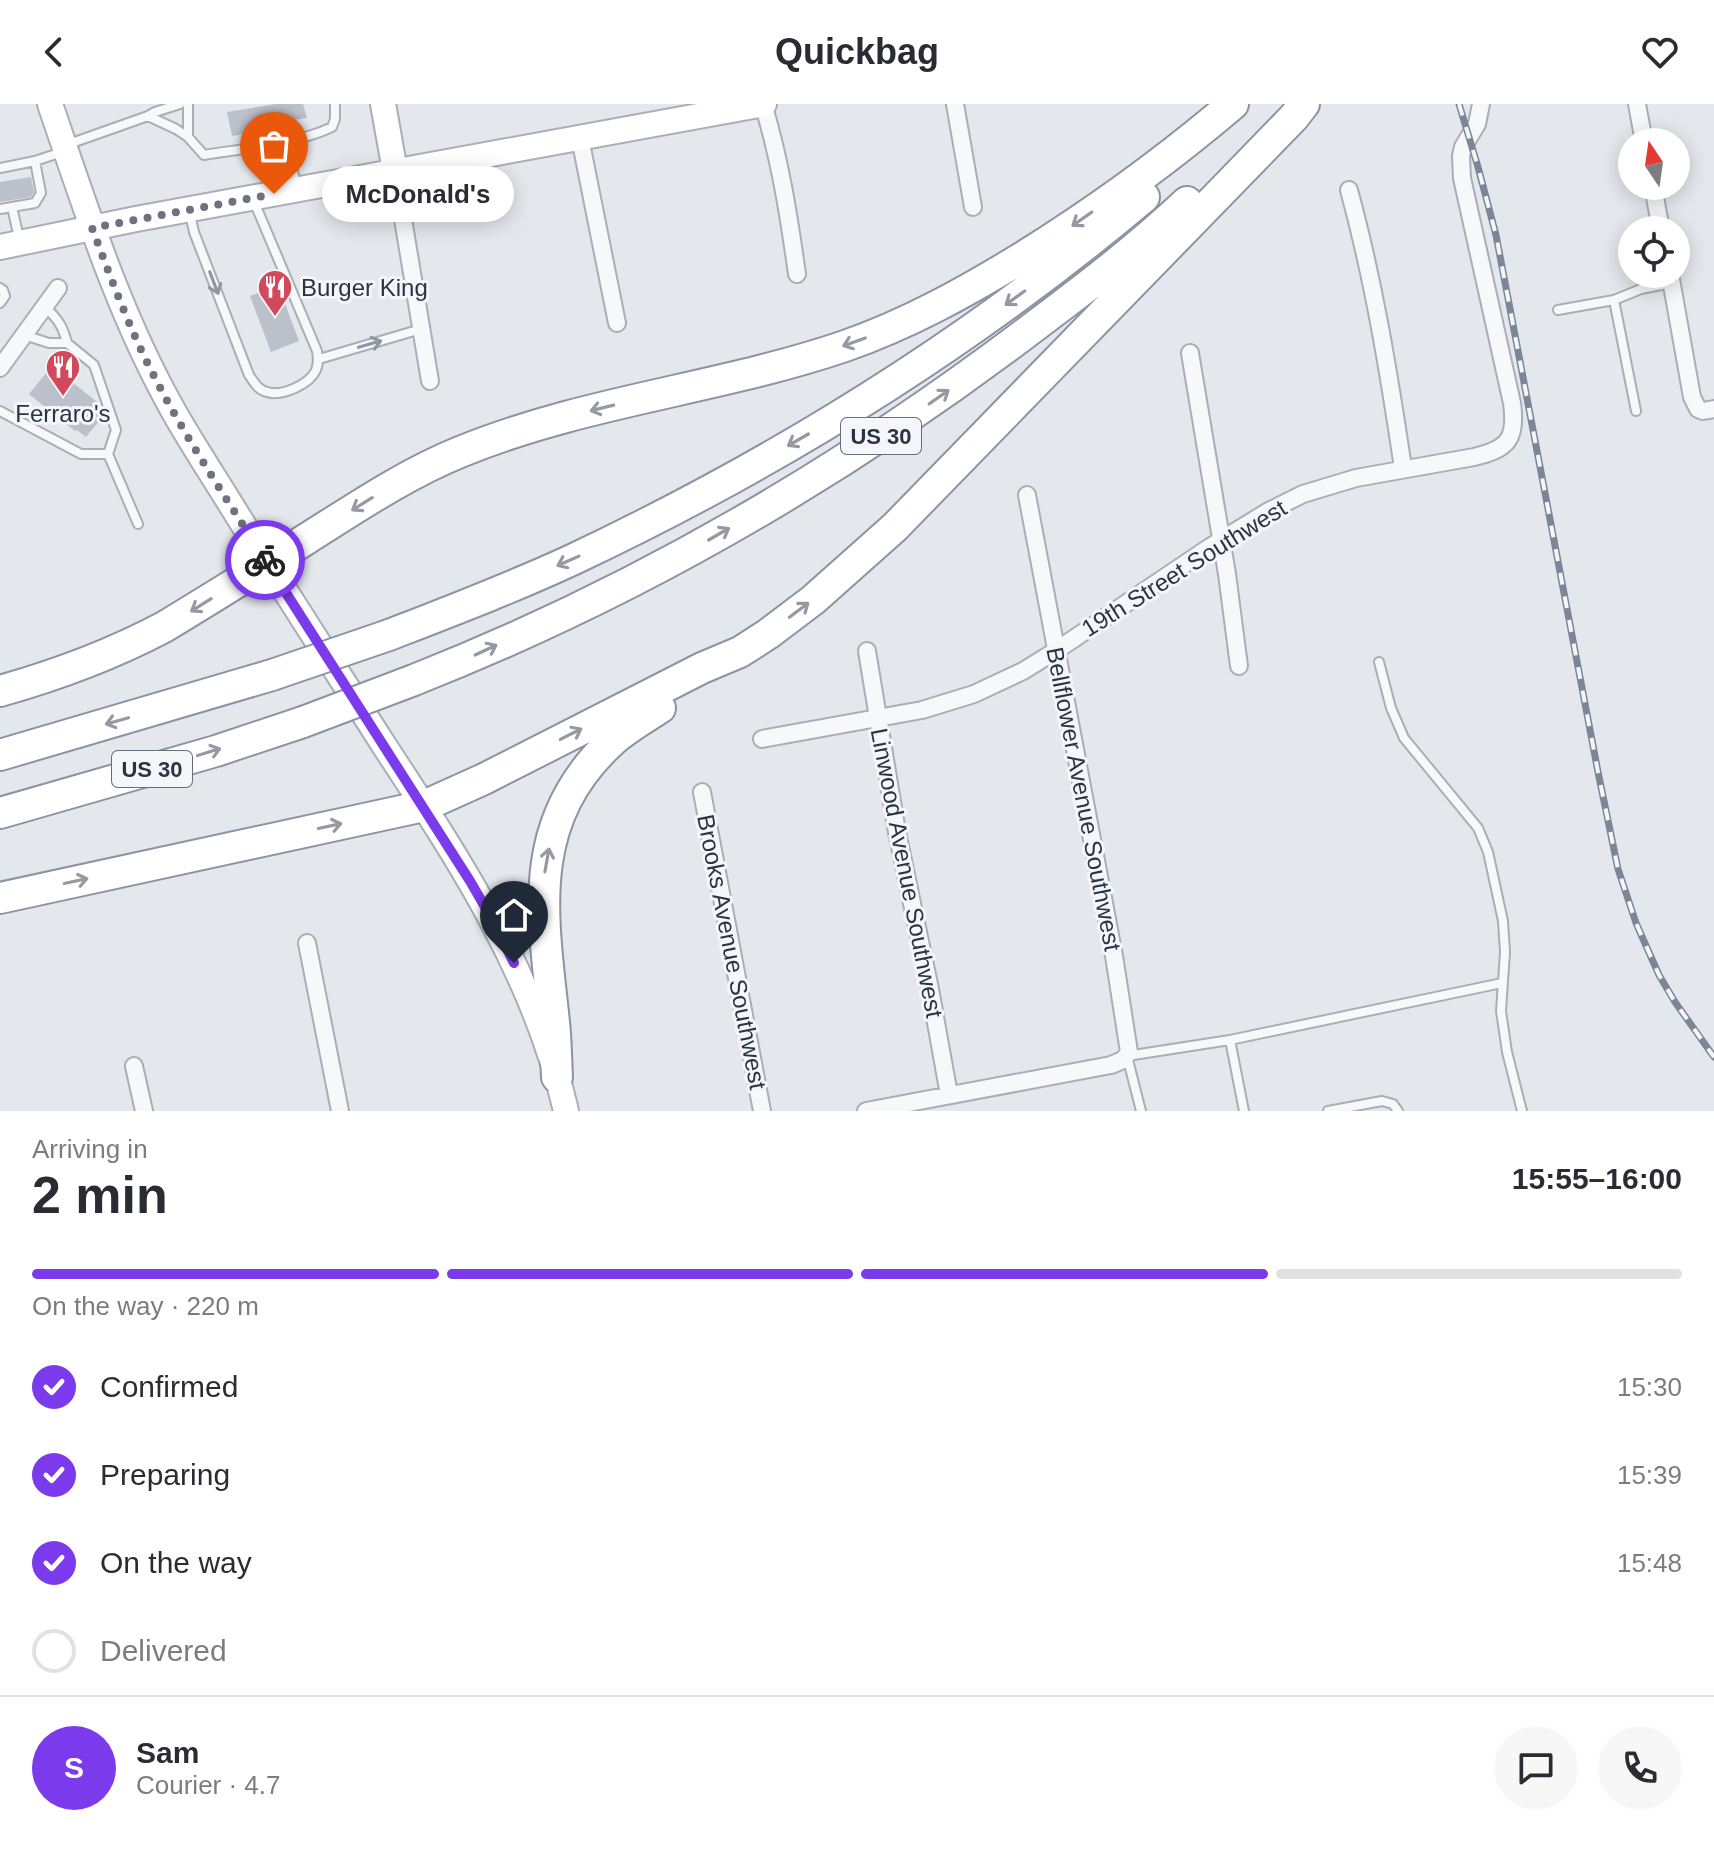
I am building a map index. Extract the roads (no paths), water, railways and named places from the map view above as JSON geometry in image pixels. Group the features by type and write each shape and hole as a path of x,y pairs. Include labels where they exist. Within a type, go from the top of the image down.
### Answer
{"highway":[{"path":"0,691 74,668 135,643 392,485 463,450 572,416 805,358 899,325 956,296 1062,233 1166,158 1233,104"},
{"name":"US 30","path":"0,755 272,675 389,635 502,590 618,537 755,465 847,411 974,327 1097,236 1183,164 1246,104"},
{"name":"US 30","path":"0,813 216,751 414,680 474,656 614,590 709,540 856,453 982,366 1078,294 1177,212 1292,104"},
{"path":"557,1077 543,884 553,833 563,808 584,772 628,728 768,634 813,600 895,527 1237,177 1304,104"},
{"path":"0,898 424,806 740,652"}],"street":[{"path":"50,104 118,299 154,377 267,564 424,806 492,919 527,994 566,1111"},
{"path":"383,104 430,381"},
{"path":"10,245 189,209 763,104 789,217 797,274"},
{"path":"955,104 973,207"},
{"name":"19th Street Southwest","path":"762,739 922,710 974,694 1023,671 1221,540 1303,494 1356,478 1474,457 1492,452 1507,443 1513,425 1512,403 1462,178 1463,147 1477,124 1481,104"},
{"path":"1637,104 1641,128"},
{"path":"580,138 617,323"},
{"path":"1349,190 1376,299 1403,468"},
{"path":"0,368 58,288"},
{"path":"1673,288 1692,397 1706,409"},
{"path":"1190,353 1239,666"},
{"name":"Bellflower Avenue Southwest","path":"1027,495 1116,970 1129,1044 1127,1056"},
{"name":"Linwood Avenue Southwest","path":"867,651 897,832 930,989 945,1101"},
{"name":"Brooks Avenue Southwest","path":"702,792 762,1111"},
{"path":"307,943 340,1111"},
{"path":"866,1111 945,1101 1111,1065 1127,1056"},
{"path":"134,1066 144,1111"}],"lane":[{"path":"0,168 35,161 180,104"},
{"path":"188,104 188,137"},
{"path":"148,116 188,137 204,155 321,132 332,127 335,104"},
{"path":"286,140 297,189"},
{"path":"0,209 35,203 41,193 35,161"},
{"path":"189,209 194,232 249,375 259,388 278,393 310,378 319,359 252,198"},
{"path":"10,245 12,207"},
{"path":"0,288 5,296 0,303"},
{"path":"1558,310 1614,300 1644,288"},
{"path":"1614,300 1636,411"},
{"path":"45,307 58,319 67,343 94,365 116,430 108,454 138,524"},
{"path":"319,359 421,329"},
{"path":"24,335 49,343 67,343"},
{"path":"0,411 81,454 108,454"},
{"path":"1379,662 1391,708 1404,738 1478,828 1488,852 1503,921 1505,952 1501,1011 1507,1052 1522,1111"},
{"path":"1141,1111 1127,1056 1230,1040 1502,983"},
{"path":"1230,1040 1244,1111"},
{"path":"1328,1111 1382,1101 1393,1104 1398,1111"}],"railway":[{"path":"1459,104 1496,235 1618,869 1636,923 1659,975 1714,1057"}],"place":[{"name":"McDonald's","path":"274,194"},
{"name":"Burger King","path":"275,318"},
{"name":"Ferraro's","path":"63,398"}]}
